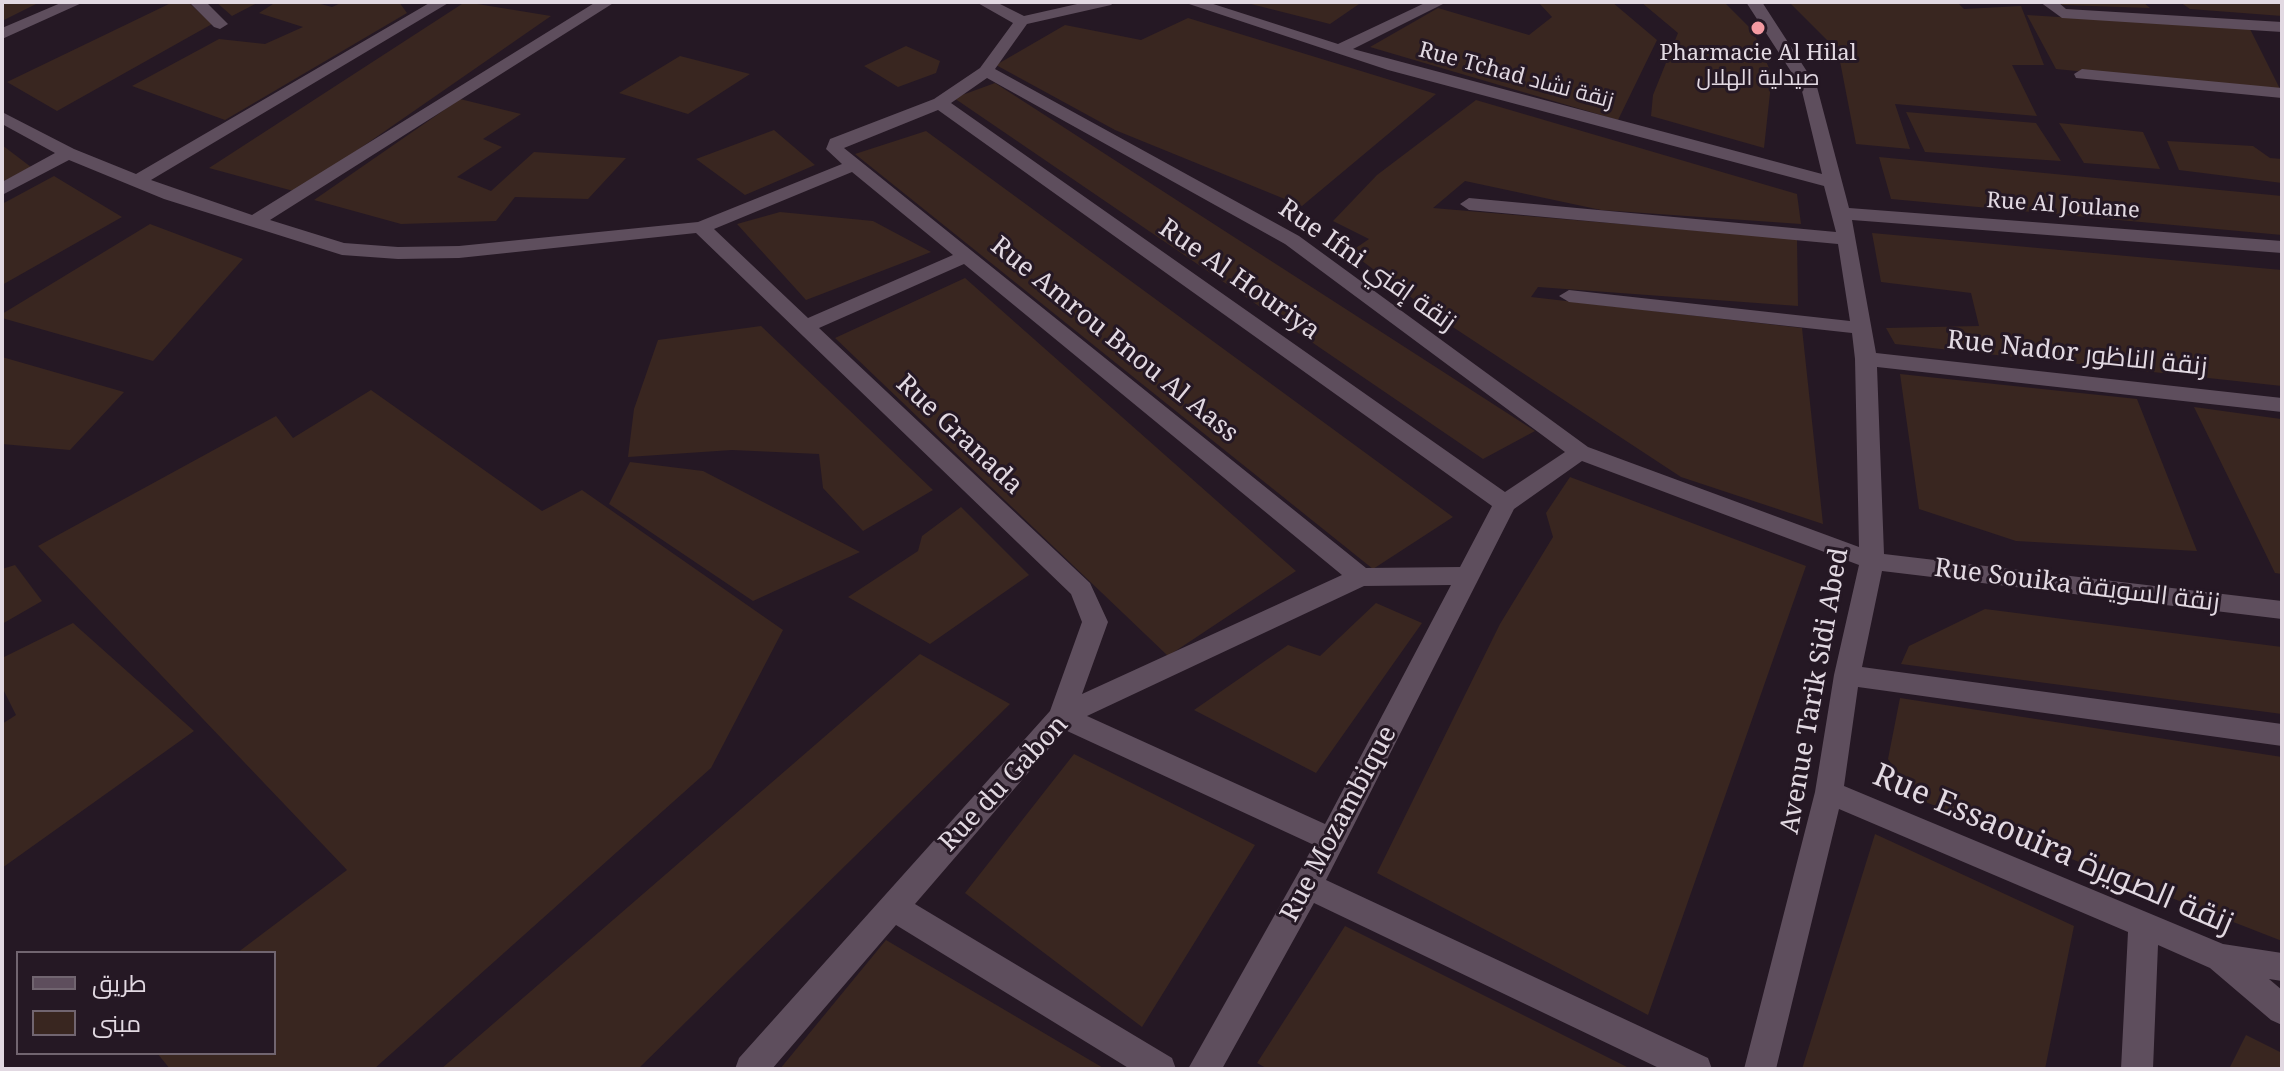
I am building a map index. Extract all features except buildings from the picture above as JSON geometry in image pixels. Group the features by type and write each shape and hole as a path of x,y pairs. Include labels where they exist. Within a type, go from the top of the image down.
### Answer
{"street":[{"path":"2,34 76,2"},
{"path":"197,2 220,24"},
{"path":"137,181 442,2"},
{"path":"255,221 607,2"},
{"path":"984,2 1022,21 1106,2"},
{"name":"Rue Tchad زنقة نشاد","path":"1191,2 1394,67 1832,182"},
{"path":"1340,49 1439,2"},
{"name":"Avenue Tarik Sidi Abed","path":"1754,2 1809,87 1847,239 1866,359 1872,561 1847,675 1829,792 1760,1069"},
{"path":"2048,2 2062,13 2282,27"},
{"path":"2165,2 2186,21"},
{"path":"940,103 986,71 1022,21"},
{"name":"Rue Ifni زنقة إفني","path":"986,71 1292,240 1580,452 1872,561"},
{"path":"2082,74 2282,93"},
{"name":"Rue Amrou Bnou Al Aass","path":"940,103 834,145 852,166 1361,577"},
{"name":"Rue Al Houriya","path":"940,103 1505,504"},
{"path":"2,117 68,153 171,195 342,249 398,253 459,252 701,227 852,166"},
{"path":"2,189 68,153"},
{"path":"1469,204 1847,239"},
{"name":"Rue Al Joulane","path":"1840,213 2282,247"},
{"name":"Rue Granada","path":"701,227 1081,589 1095,622 1061,716"},
{"path":"804,327 966,256"},
{"path":"1569,296 1859,328"},
{"name":"Rue Nador زنقة الناظور","path":"1866,359 2282,405"},
{"path":"1505,504 1580,452"},
{"name":"Rue Mozambique","path":"1204,1069 1308,886 1505,504"},
{"name":"Rue Souika زنقة السويقة","path":"1872,561 2282,610"},
{"name":"Rue du Gabon","path":"751,1069 1061,716 1361,577 1468,576"},
{"path":"1847,675 2282,735"},
{"path":"1061,716 1332,840"},
{"name":"Rue Essaouira زنقة الصويرة","path":"1829,792 2221,958 2282,1010"},
{"path":"1308,886 1696,1069"},
{"path":"893,907 1160,1069"},
{"path":"2137,1069 2143,926"},
{"path":"2221,958 2282,967"}],"place":[{"name":"Pharmacie Al Hilal صيدلية الهلال","path":"1758,28"}]}
